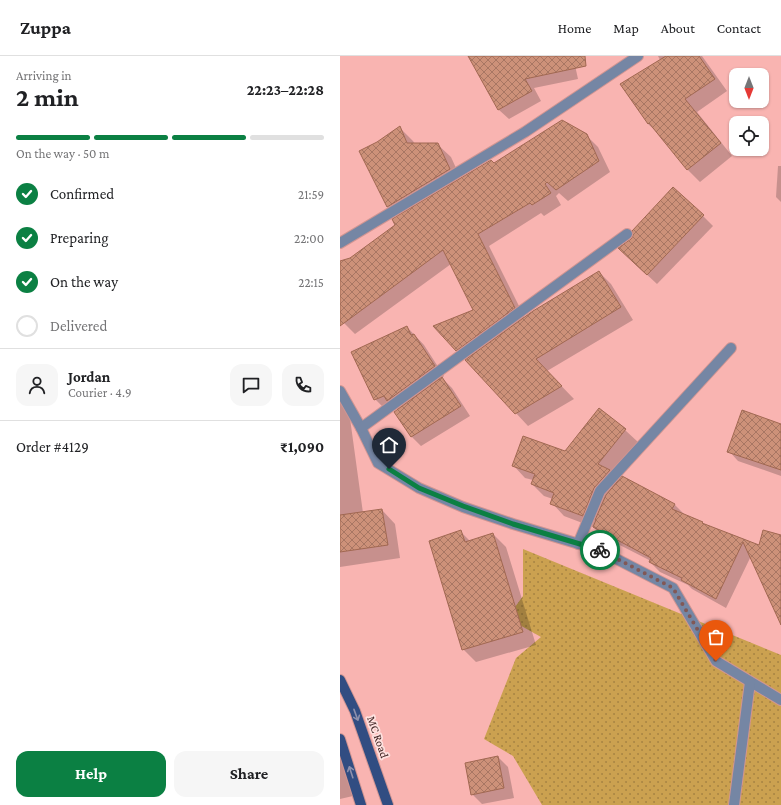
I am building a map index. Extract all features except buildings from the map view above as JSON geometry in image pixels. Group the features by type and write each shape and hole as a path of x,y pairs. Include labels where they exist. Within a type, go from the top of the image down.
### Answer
{"main road":[{"name":"MC Road","path":"340,680 355,711 388,805"},
{"path":"340,739 361,805"}],"street":[{"path":"340,243 525,132 638,56"},
{"path":"361,428 627,234"},
{"path":"578,544 600,491 731,348"},
{"path":"340,391 361,428 378,463 419,488 513,524 600,550 673,588 716,661 781,700"},
{"path":"734,805 750,682"}],"shaded area":[{"path":"523,549 781,655 781,805 542,805 513,756 484,739 516,658 541,637 507,618 523,596"}],"way so far":[{"path":"600,550 673,588 716,661"}],"route":[{"path":"389,469 419,488 463,506 513,524 600,550"}]}
